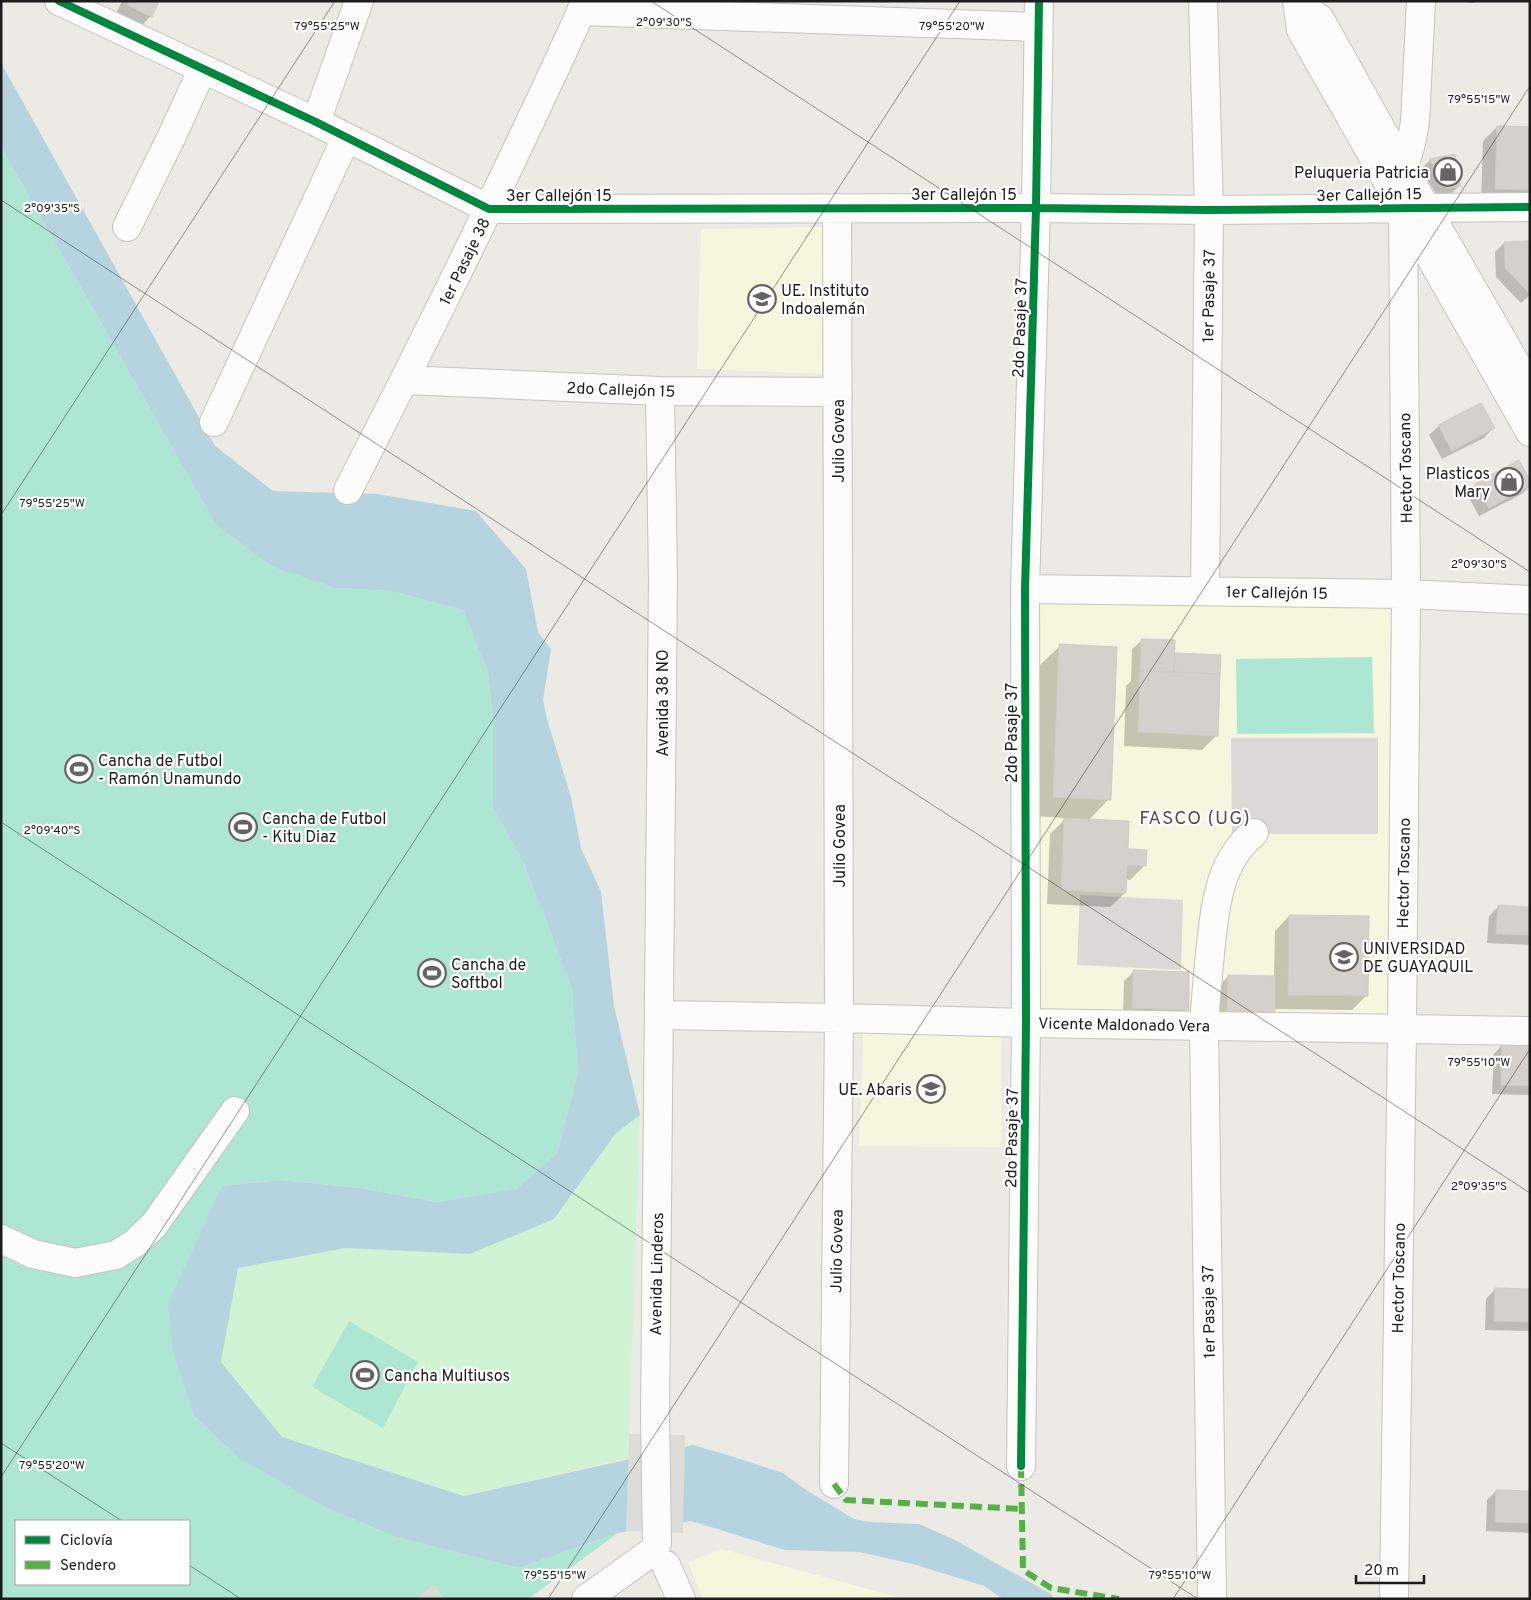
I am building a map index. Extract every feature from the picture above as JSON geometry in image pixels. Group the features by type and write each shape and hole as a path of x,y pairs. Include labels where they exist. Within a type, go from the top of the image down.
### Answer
{"street":[{"path":"58,1 316,122 489,209"},
{"path":"316,122 360,1"},
{"name":"1er Pasaje 37","path":"1203,1 1208,210 1205,591"},
{"name":"Hector Toscano","path":"1394,1599 1406,594 1405,192 1415,122 1421,1"},
{"path":"1298,2 1320,19 1405,192 1530,432"},
{"path":"584,6 1039,14"},
{"name":"1er Pasaje 38","path":"348,490 405,380 489,209 584,6"},
{"name":"2do Pasaje 37","path":"1021,1466 1026,1023 1025,589 1036,208 1039,14"},
{"path":"127,227 202,70"},
{"path":"214,422 346,138"},
{"path":"1405,192 1529,386"},
{"name":"3er Callejón 15","path":"489,209 1036,208 1208,210 1405,192 1530,207"},
{"name":"Julio Govea","path":"834,1484 839,1018 837,208"},
{"name":"2do Callejón 15","path":"405,380 660,391 838,392"},
{"name":"Avenida 38 NO","path":"659,1015 663,579 660,391"},
{"name":"1er Callejón 15","path":"1025,589 1406,594 1530,600"},
{"name":"1er Pasaje 37","path":"1212,1599 1204,1025 1207,978 1214,916 1219,891 1231,860 1246,840 1254,833"},
{"name":"Vicente Maldonado Vera","path":"659,1015 1530,1031"},
{"name":"Avenida Linderos","path":"586,1599 652,1551 657,1543 655,1416 659,1015"},
{"path":"1,1240 33,1254 75,1263 116,1255 135,1243 154,1225 235,1111"},
{"path":"666,1565 681,1599"}],"shaded area":[{"name":"UE. Instituto Indoalemán","path":"822,227 826,374 697,369 701,229"},
{"path":"1032,589 1414,599 1403,1028 1026,1021"},
{"path":"1231,738 1378,738 1378,834 1232,834"},
{"path":"1080,895 1183,900 1181,970 1077,965"},
{"name":"UE. Abaris","path":"863,1032 1002,1032 1001,1147 859,1146"},
{"path":"722,1549 904,1599 703,1599 688,1562"},
{"path":"434,1585 444,1599 415,1599"}],"green space":[{"path":"1,147 216,525 272,567 335,588 390,591 463,610 488,673 493,719 493,807 524,864 572,991 578,1073 557,1153 515,1190 437,1202 361,1188 281,1180 222,1186 194,1416 240,1459 326,1508 396,1537 519,1568 618,1533 528,1599 1,1599"},
{"path":"1372,657 1374,733 1237,734 1236,659"},
{"path":"640,1115 628,1458 464,1496 282,1437 221,1362 238,1268 346,1248 470,1254 554,1219 616,1133"},
{"name":"Cancha Multiusos","path":"349,1321 418,1362 383,1428 312,1387"}],"water":[{"path":"1,63 215,446 273,491 377,494 476,511 526,569 538,632 551,649 543,700 571,797 581,848 601,892 614,1006 640,1115 616,1133 554,1219 470,1254 346,1248 238,1268 221,1362 282,1437 464,1496 693,1445 783,1473 806,1490 854,1519 869,1522 919,1524 955,1540 1051,1594 1054,1599 1003,1599 984,1586 913,1564 859,1552 785,1550 691,1521 618,1533 519,1568 396,1537 326,1508 240,1459 194,1416 173,1353 168,1304 222,1186 281,1180 361,1188 437,1202 516,1189 557,1153 578,1073 572,991 524,864 493,807 493,719 488,673 463,610 390,591 335,588 272,567 216,525 1,147"}],"pier":[{"path":"629,1434 685,1435 683,1533 626,1531"}],"building":[{"path":"129,1 159,1 152,17 127,5"},
{"path":"1497,126 1530,127 1530,190 1495,189"},
{"name":"Peluqueria Patricia","path":"1455,154 1461,186 1447,188 1429,159"},
{"path":"1528,241 1530,294 1505,268 1504,242"},
{"path":"1481,403 1495,428 1452,451 1438,425"},
{"path":"1519,460 1530,480 1530,486 1489,508 1476,483"},
{"path":"1141,639 1175,640 1174,672 1140,671"},
{"path":"1059,644 1117,647 1111,800 1053,797"},
{"path":"1175,653 1221,655 1220,674 1174,672"},
{"path":"1140,671 1220,674 1218,736 1138,732"},
{"path":"1064,818 1129,821 1128,849 1147,850 1146,866 1127,865 1126,893 1061,890"},
{"path":"1498,905 1530,907 1530,935 1496,934"},
{"path":"1289,915 1369,916 1368,996 1288,995"},
{"path":"1133,970 1189,972 1189,1010 1132,1008"},
{"path":"1228,975 1275,976 1275,1013 1227,1013"},
{"path":"1502,1043 1530,1044 1530,1086 1501,1085"},
{"path":"1495,1288 1530,1289 1530,1322 1494,1321"},
{"path":"1496,1490 1530,1491 1530,1523 1495,1522"}],"marked path":[{"path":"1021,1466 1023,1570 1051,1588 1119,1599"},
{"path":"834,1484 846,1500 1022,1509"}],"cycle path":[{"path":"59,1 316,122 489,209 1036,208 1209,210 1530,207"},
{"path":"1021,1466 1026,1023 1025,589 1036,208 1039,1"}],"place":[{"name":"Peluqueria Patricia","path":"1448,172"},
{"name":"UE. Instituto Indoalemán","path":"762,299"},
{"name":"Plasticos Mary","path":"1509,482"},
{"name":"Cancha de Futbol - Ramón Unamundo","path":"79,769"},
{"name":"Cancha de Futbol - Kitu Diaz","path":"243,827"},
{"name":"UNIVERSIDAD DE GUAYAQUIL","path":"1344,957"},
{"name":"Cancha de Softbol","path":"432,973"},
{"name":"UE. Abaris","path":"931,1089"},
{"name":"Cancha Multiusos","path":"365,1375"}],"district":[{"name":"FASCO (UG)","path":"1195,817"}]}
